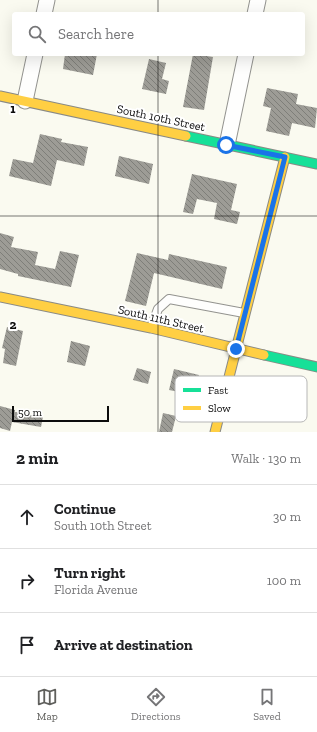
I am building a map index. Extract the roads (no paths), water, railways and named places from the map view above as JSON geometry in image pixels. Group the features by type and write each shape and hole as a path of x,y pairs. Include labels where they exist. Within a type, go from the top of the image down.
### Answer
{"street":[{"path":"44,12 47,0"},
{"path":"255,12 258,0"},
{"path":"25,101 35,56"},
{"path":"226,145 246,56"},
{"name":"South 10th Street","path":"0,96 317,164"},
{"path":"229,376 285,157"},
{"name":"South 11th Street","path":"0,297 151,328 317,367"},
{"path":"215,432 218,422"}],"lane":[{"path":"151,328 158,309 169,299 245,313"}]}
